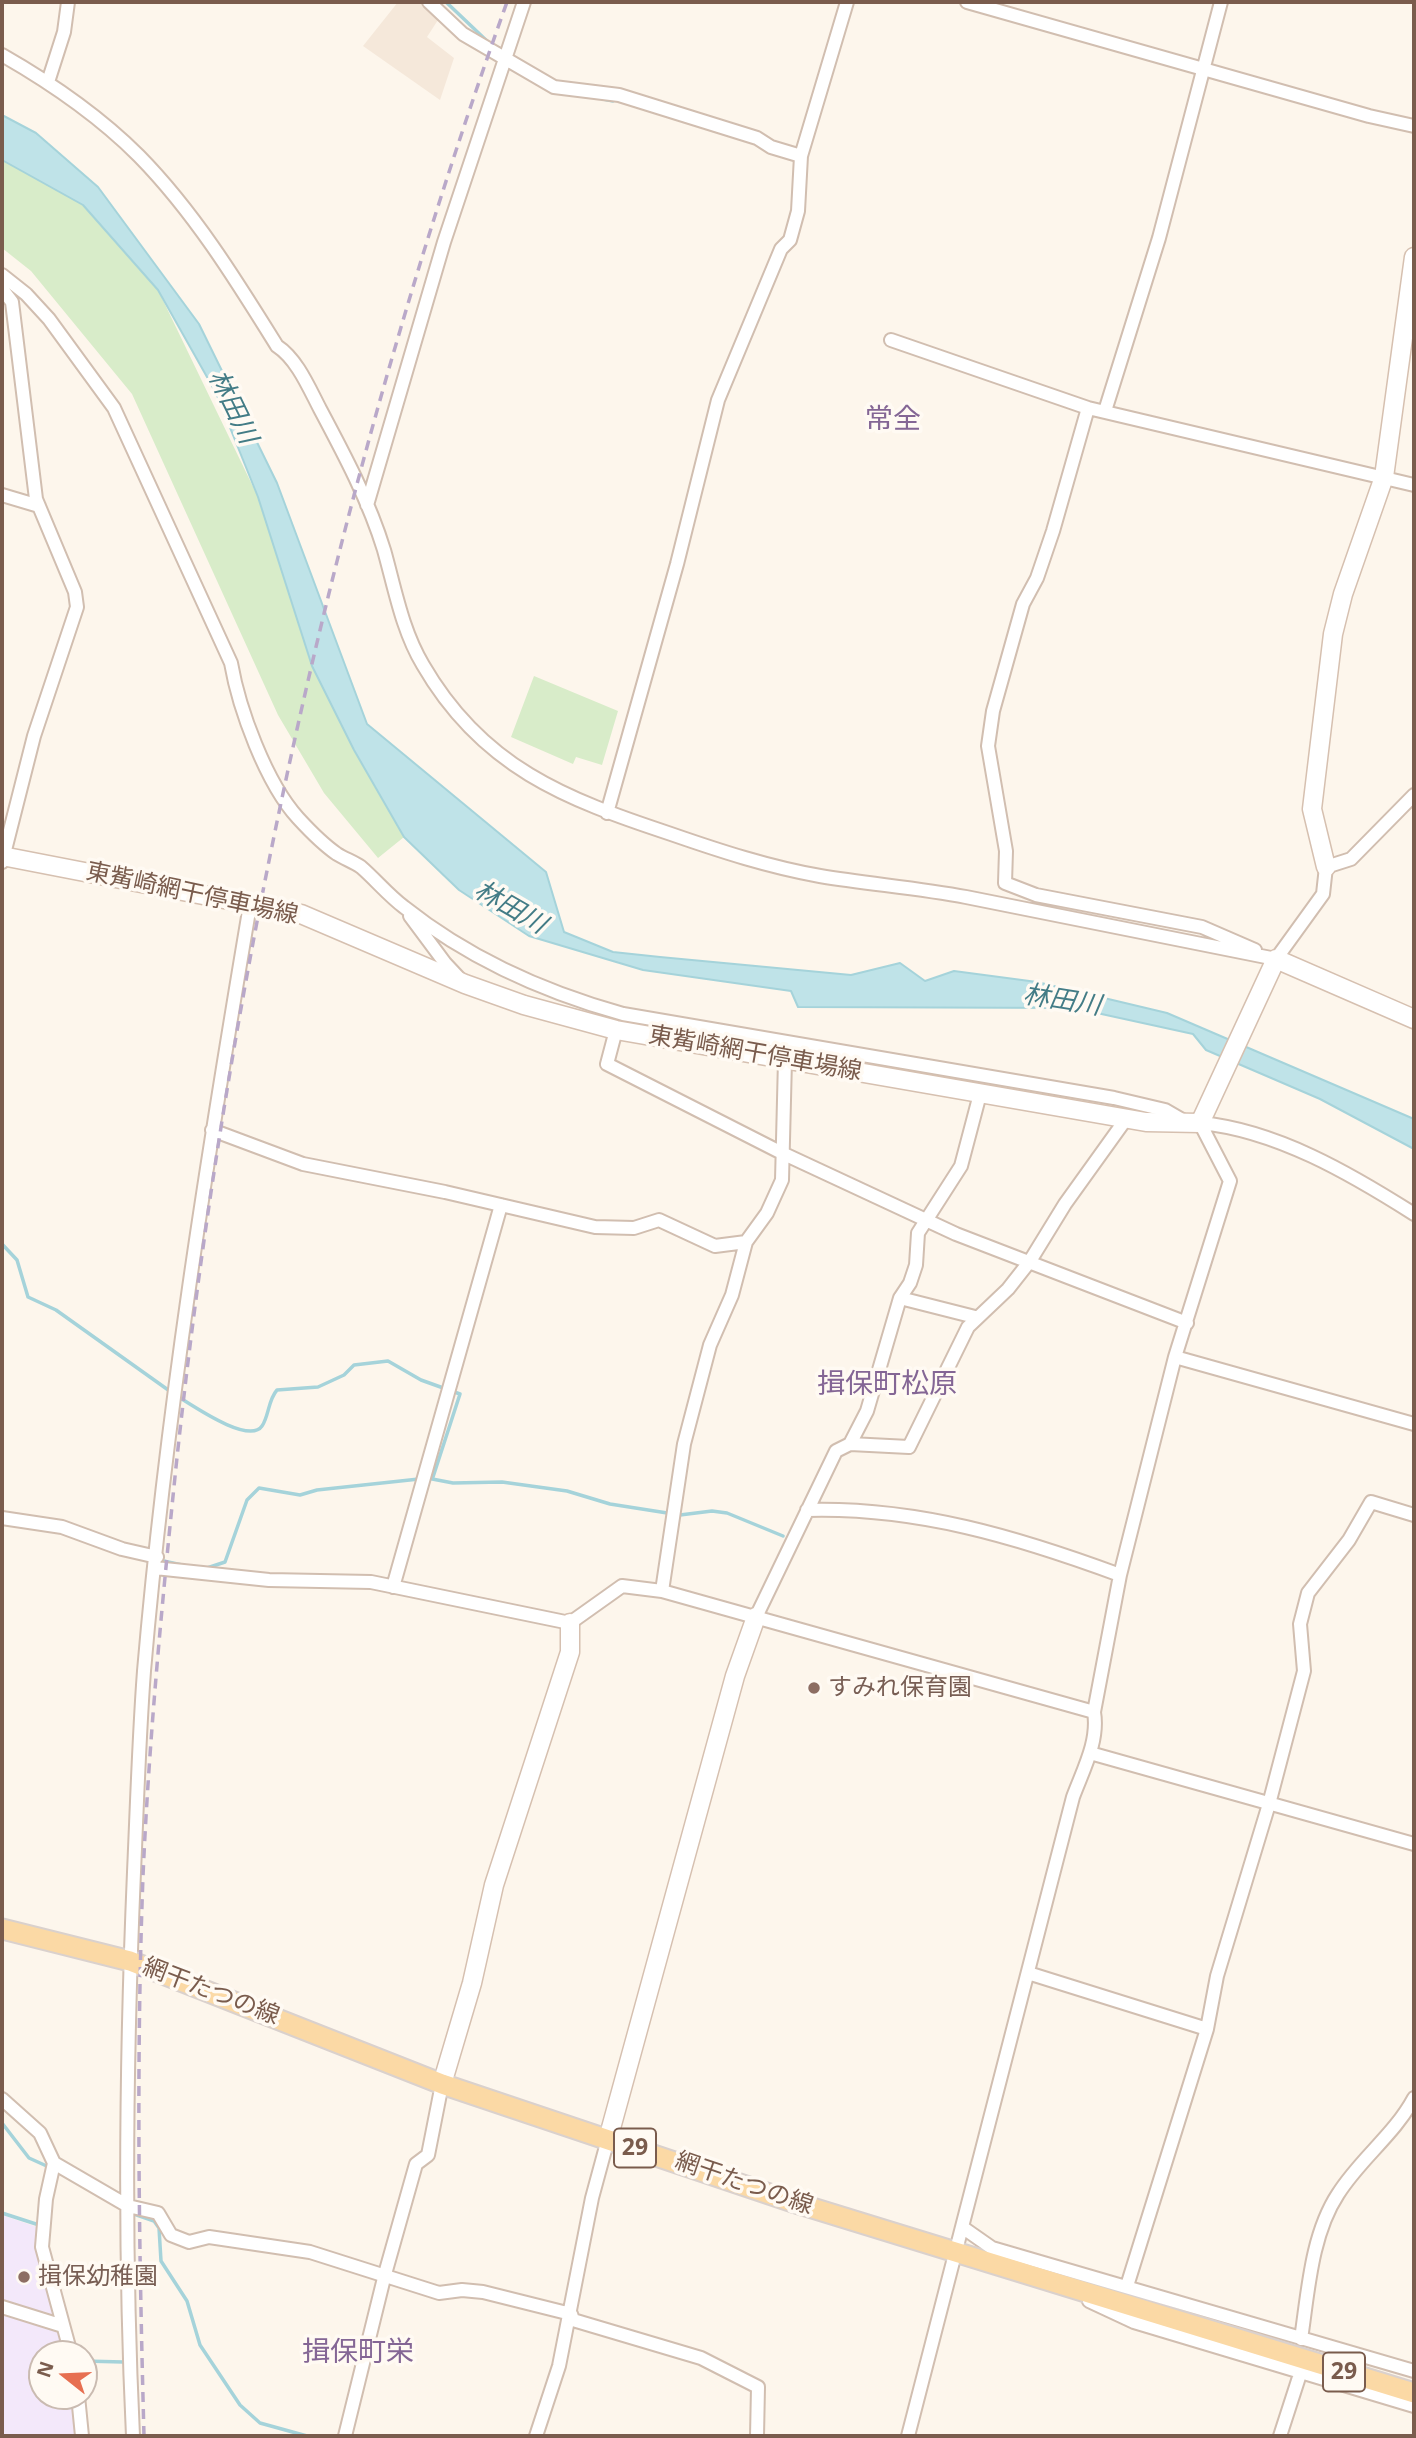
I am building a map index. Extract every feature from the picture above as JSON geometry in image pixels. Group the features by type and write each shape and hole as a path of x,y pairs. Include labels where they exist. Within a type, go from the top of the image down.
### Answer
{"main road":[{"name":"網干たつの線","path":"2,1929 130,1961 442,2084 796,2203 1055,2285 1414,2393"}],"street":[{"path":"48,82 64,32 68,2"},
{"path":"429,2 463,34 484,48 505,56 554,87 619,96 757,138 771,146 802,156"},
{"path":"367,505 444,242 524,2"},
{"path":"607,813 677,564 718,400 781,249 790,240 798,211 802,156 847,2"},
{"path":"967,2 1369,116 1414,126"},
{"path":"1105,411 1159,237 1221,2"},
{"path":"2,55 48,82 139,156 190,216 227,266 277,346 285,351 307,384 367,505 383,548 401,616 422,663 452,709 475,736 510,765 551,789 607,813 724,852 819,876 965,897 1276,960"},
{"path":"1194,1123 1276,960 1323,894 1326,867 1312,808 1334,634 1343,594 1384,477 1414,257"},
{"path":"2,275 26,294 49,319 114,408 231,663 235,687 272,779 297,817 335,853 359,866 403,907 461,946 530,982 623,1014 1114,1098 1165,1110 1194,1123 1222,1125 1277,1141 1362,1183 1414,1214"},
{"path":"2,289 12,302 39,506 75,592 77,607 34,736 2,858"},
{"path":"891,340 1088,408 1414,485"},
{"path":"1088,408 1053,531 1037,578 1023,604 993,711 988,747 1006,851 1005,883 1036,895 1202,927 1414,1019"},
{"path":"2,495 39,506"},
{"path":"1326,867 1351,859 1414,795"},
{"name":"東觜崎網干停車場線","path":"2,858 301,914 465,984 524,1005 616,1030 1126,1119 1194,1123"},
{"path":"133,2436 127,2309 130,1961 144,1674 177,1374 212,1130 250,905"},
{"path":"403,907 445,963 465,984"},
{"path":"616,1030 607,1064 782,1153 988,1248 1030,1261 1187,1323"},
{"path":"662,1591 684,1444 710,1345 732,1295 746,1242 766,1213 782,1180 785,1060"},
{"path":"850,1444 867,1411 900,1298 910,1283 916,1265 918,1233 961,1166 980,1094"},
{"path":"536,2436 559,2366 590,2209 608,2139 734,1676 756,1617 836,1451 850,1444 909,1447 975,1317 1008,1289 1030,1261 1065,1204 1126,1119"},
{"path":"908,2436 1073,1797 1090,1752 1096,1724 1094,1712 1120,1575 1175,1357 1230,1181 1194,1123"},
{"path":"212,1130 303,1164 595,1227 634,1228 659,1220 715,1246 746,1242"},
{"path":"393,1587 501,1205"},
{"path":"900,1298 975,1317"},
{"path":"1175,1357 1414,1424"},
{"path":"1127,2286 1207,2029 1217,1976 1269,1804 1304,1671 1300,1625 1308,1593 1349,1539 1371,1502 1414,1515"},
{"path":"807,1510 880,1510 1000,1533 1120,1575"},
{"path":"2,1518 62,1527 156,1562 269,1580 343,1580 393,1587 570,1623 622,1586 662,1591 1094,1712"},
{"path":"345,2436 385,2274 416,2164 428,2155 442,2084 472,1983 494,1885 570,1652 570,1623"},
{"path":"1090,1752 1414,1844"},
{"path":"1028,1973 1207,2029"},
{"path":"1301,2339 1311,2275 1323,2229 1336,2197 1350,2176 1386,2140 1414,2098"},
{"path":"2,2099 40,2133 53,2168 43,2247 67,2340"},
{"path":"53,2168 128,2206 158,2213 171,2235 189,2242 209,2237 310,2252 439,2293 462,2290 483,2292 571,2314"},
{"path":"962,2227 992,2248 1414,2371"},
{"path":"1055,2285 1134,2322 1414,2406"},
{"path":"2,2307 63,2326"},
{"path":"571,2314 573,2320 701,2358 758,2387 757,2436"},
{"path":"1280,2436 1301,2371"},
{"path":"79,2410 82,2436"}],"shaded area":[{"path":"398,2 424,2 438,20 427,37 454,58 440,100 363,46"},
{"name":"揖保幼稚園","path":"2,2215 37,2227 39,2250 58,2320 2,2304"},
{"path":"2,2313 58,2331 60,2340 28,2340 28,2410 72,2410 77,2436 2,2436"}],"green space":[{"path":"2,160 83,205 158,290 258,497 312,666 354,750 404,837 378,858 324,793 278,715 132,394 31,271 2,248"},
{"path":"534,676 618,711 602,765 576,757 573,764 511,737"}],"water":[{"name":"林田川","path":"2,115 36,133 98,187 199,324 277,483 367,724 546,872 564,932 613,952 851,975 900,963 925,981 954,971 1037,982 1167,1013 1414,1119 1414,1149 1320,1099 1206,1050 1193,1034 1074,1008 798,1007 791,991 643,970 529,936 459,890 404,837 354,750 312,666 258,497 216,393 158,290 83,205 2,160"}],"waterway":[{"path":"446,2 487,41"},
{"path":"603,99 613,101"},
{"path":"2,1244 17,1260 28,1297 56,1310 171,1392"},
{"path":"177,1396 220,1422 245,1431 255,1431 262,1426 277,1390 318,1387 344,1375 354,1365 388,1361 421,1380 460,1394 433,1477"},
{"path":"427,1478 453,1483 502,1482 567,1491 610,1504 680,1515 712,1511 727,1513 783,1536"},
{"path":"207,1568 225,1562 247,1500 259,1488 300,1495 317,1490 419,1479"},
{"path":"159,1560 182,1565"},
{"path":"2,2123 29,2158 51,2168"},
{"path":"2,2213 39,2225"},
{"path":"131,2213 154,2221 159,2228 161,2261 187,2301 200,2345 240,2405 260,2423 307,2436"},
{"path":"98,2361 123,2362"}],"railway":[{"path":"144,2436 139,2156 140,2016 143,1876 149,1774 176,1467 226,1094 259,909 298,725 342,542 391,360 446,180 507,2"}],"place":[{"name":"すみれ保育園","path":"814,1688"},
{"name":"揖保幼稚園","path":"24,2277"}],"district":[{"name":"常全","path":"893,420"},
{"name":"揖保町松原","path":"887,1385"},
{"name":"揖保町栄","path":"358,2353"}]}
